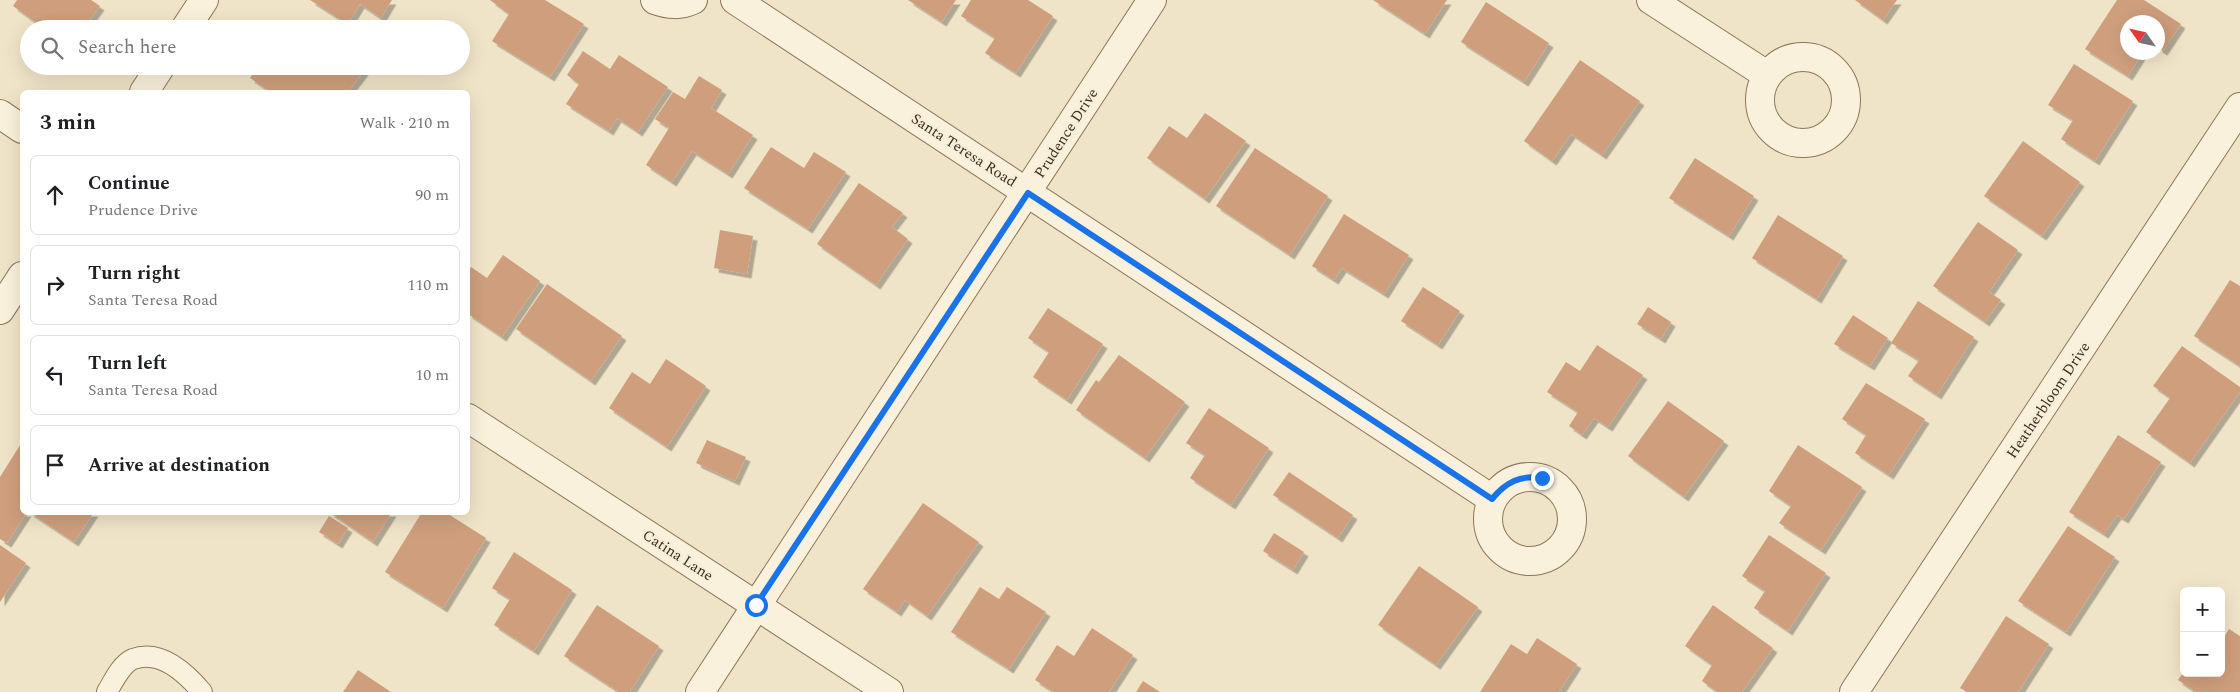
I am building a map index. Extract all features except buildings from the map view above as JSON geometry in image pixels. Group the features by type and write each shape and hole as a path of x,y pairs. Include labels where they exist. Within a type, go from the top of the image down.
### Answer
{"street":[{"path":"191,20 204,0"},
{"path":"655,0 666,4 679,4 693,0"},
{"name":"Santa Teresa Road","path":"735,0 1492,499"},
{"name":"Prudence Drive","path":"700,692 1028,193 1152,0"},
{"path":"1651,0 1767,75"},
{"path":"145,90 155,75"},
{"name":"Heatherbloom Drive","path":"1854,692 2240,107"},
{"path":"0,114 20,128"},
{"path":"0,310 20,279"},
{"name":"Catina Lane","path":"470,419 889,692"}],"lane":[{"path":"107,692 121,669 132,659 150,656 168,662 191,679 202,692"}],"route":[{"path":"756,605 1028,193 1492,499 1502,488 1514,480 1528,476 1542,478"}]}
